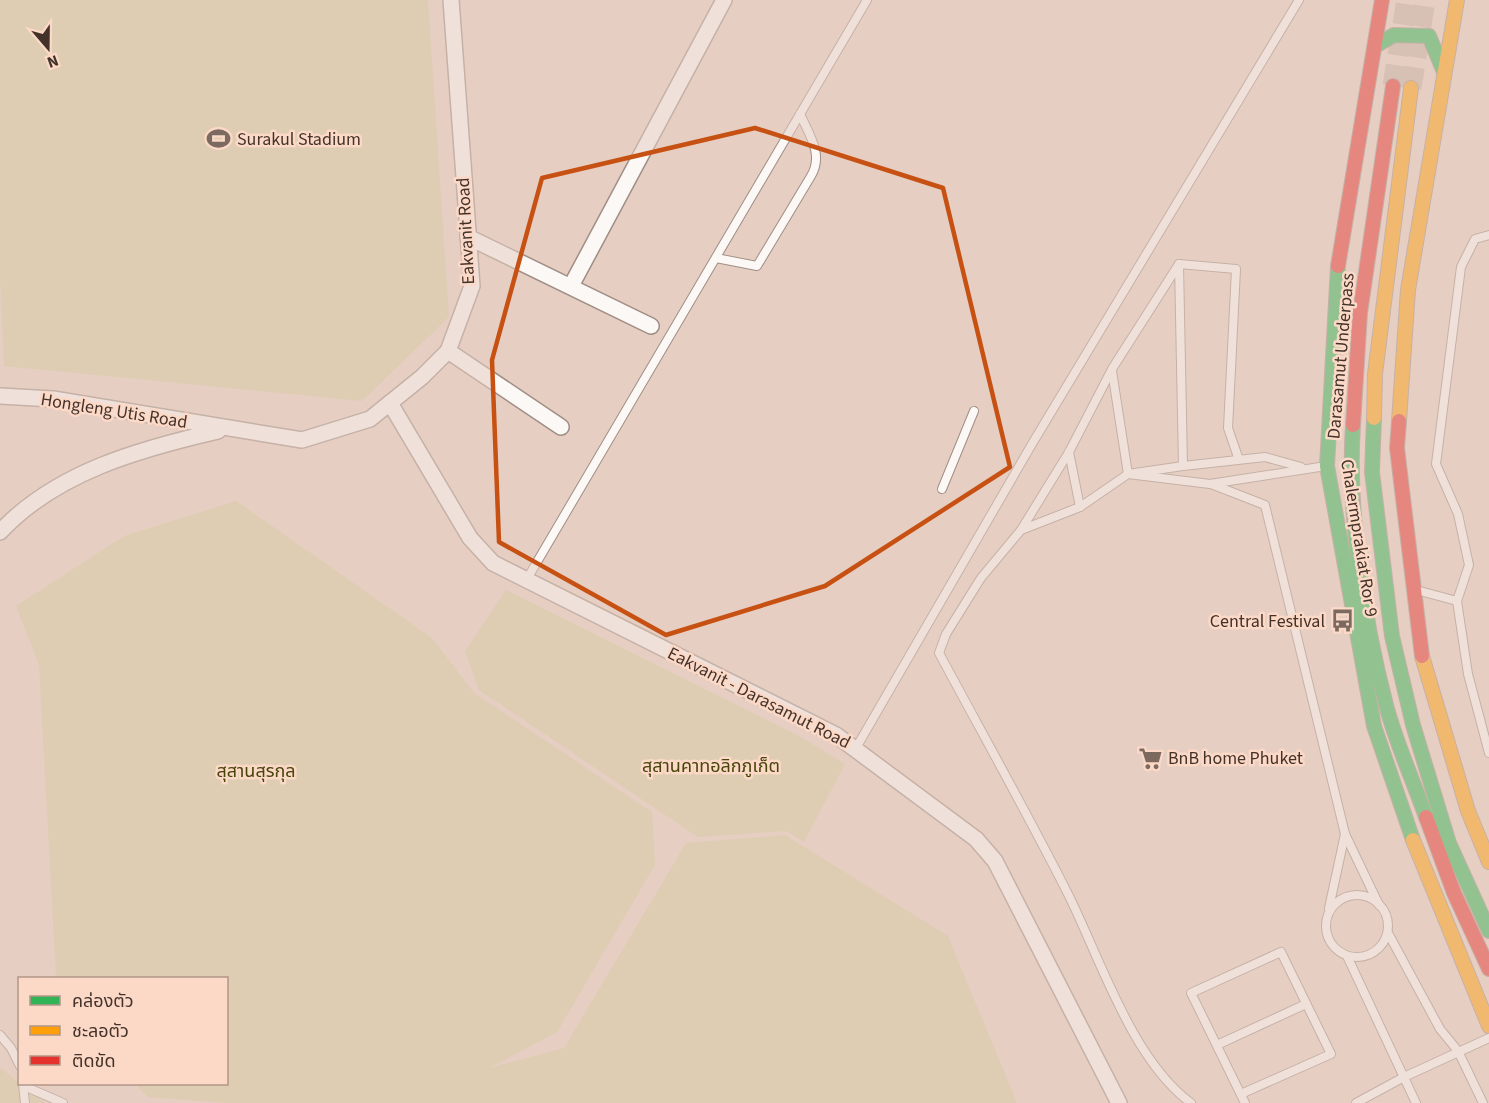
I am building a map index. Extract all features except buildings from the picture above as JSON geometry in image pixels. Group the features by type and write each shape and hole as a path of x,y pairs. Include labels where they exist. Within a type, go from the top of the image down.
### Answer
{"main road":[{"name":"Chalermprakiat Ror 9","path":"1382,0 1336,277 1327,466 1374,726 1419,857 1461,964 1489,1026"},
{"path":"1458,0 1408,290 1397,448 1421,652 1468,811 1489,862"},
{"path":"1376,46 1394,35 1429,36 1445,74"},
{"name":"Darasamut Underpass","path":"1393,86 1360,313 1350,470 1363,588 1386,706 1454,893 1489,969"},
{"name":"Darasamut Underpass","path":"1411,88 1375,374 1372,472 1392,636 1413,725 1449,843 1489,931"}],"street":[{"name":"Eakvanit Road","path":"0,532 16,514 58,486 108,462 159,444 227,429 302,440 370,419 390,404 448,351 472,286 451,0"},
{"path":"571,286 724,0"},
{"path":"468,237 651,326"},
{"path":"448,351 561,427"},
{"name":"Hongleng Utis Road","path":"3,398 53,399 227,429"},
{"name":"Eakvanit - Darasamut Road","path":"390,404 470,538 493,563 836,735 976,839 995,861 1119,1103"},
{"path":"159,444 166,440 172,427 160,417"},
{"path":"0,518 5,519 16,514"}],"lane":[{"path":"526,579 867,0"},
{"path":"856,748 1032,444 1299,0"},
{"path":"716,258 757,266 816,168 817,155 800,114"},
{"path":"1489,235 1475,238 1461,267 1436,464 1458,514 1469,565 1457,601 1468,674 1489,753"},
{"path":"1179,264 1112,369 1069,452 1021,530 981,578 946,634 939,653 1068,894 1128,1026 1175,1091 1191,1103"},
{"path":"1179,264 1236,269 1227,428 1239,460"},
{"path":"1179,264 1183,465"},
{"path":"1112,369 1128,474"},
{"path":"942,489 974,411"},
{"path":"1069,452 1080,507"},
{"path":"1021,530 1080,507 1128,474 1183,465 1265,457 1289,465 1308,468"},
{"path":"1210,484 1327,466"},
{"path":"1128,474 1210,484 1265,505 1346,834 1379,905"},
{"path":"1412,589 1457,601"},
{"path":"1346,834 1328,914 1326,934 1330,944 1347,956 1358,958 1377,951 1388,933"},
{"path":"1328,914 1333,905 1351,895 1371,898 1385,912 1388,933 1440,1029 1458,1051 1483,1103"},
{"path":"1241,1094 1331,1054 1281,952 1191,993 1245,1103"},
{"path":"1347,956 1416,1103"},
{"path":"1217,1046 1306,1004"},
{"path":"0,1035 11,1048 18,1062"},
{"path":"1356,1103 1404,1077 1489,1038"},
{"path":"23,1085 25,1103"},
{"path":"23,1085 63,1103"}],"highlighted area":[{"path":"755,128 943,188 1010,467 825,586 666,635 499,542 492,360 542,178"}],"green space":[{"name":"Surakul Stadium","path":"0,0 428,0 449,317 362,401 4,366 0,279"},
{"name":"สุสานสุรกุล","path":"236,501 432,638 474,693 652,812 655,865 557,1032 489,1068 564,1048 686,843 785,835 948,936 1017,1103 225,1103 148,1097 136,1085 228,1085 228,977 56,977 39,665 16,606 124,536"},
{"name":"สุสานคาทอลิกภูเก็ต","path":"506,590 799,736 845,764 804,842 786,831 698,837 479,690 465,651"},
{"path":"0,1068 18,1082 18,1085 22,1085 45,1103 0,1103"}],"tunnel":[{"path":"1393,86 1407,0"},
{"path":"1411,88 1425,0"}],"traffic: fast":[{"path":"1375,46 1394,35 1429,36 1444,72"},
{"path":"1338,266 1327,466 1374,726 1413,840"},
{"path":"1374,418 1372,472 1392,636 1413,725 1449,843 1489,931"},
{"path":"1353,425 1355,529 1364,602 1390,719 1426,817"}],"traffic: slow":[{"path":"1399,421 1408,290 1457,0"},
{"path":"1374,418 1375,374 1411,88"},
{"path":"1422,656 1468,811 1489,862"},
{"path":"1413,840 1489,1026"}],"traffic: jam":[{"path":"1338,266 1382,0"},
{"path":"1353,425 1360,313 1393,86"},
{"path":"1399,421 1397,448 1422,656"},
{"path":"1426,817 1454,893 1489,969"}],"place":[{"name":"Surakul Stadium","path":"219,139"},
{"name":"Central Festival","path":"1343,621"},
{"name":"BnB home Phuket","path":"1150,758"}]}
